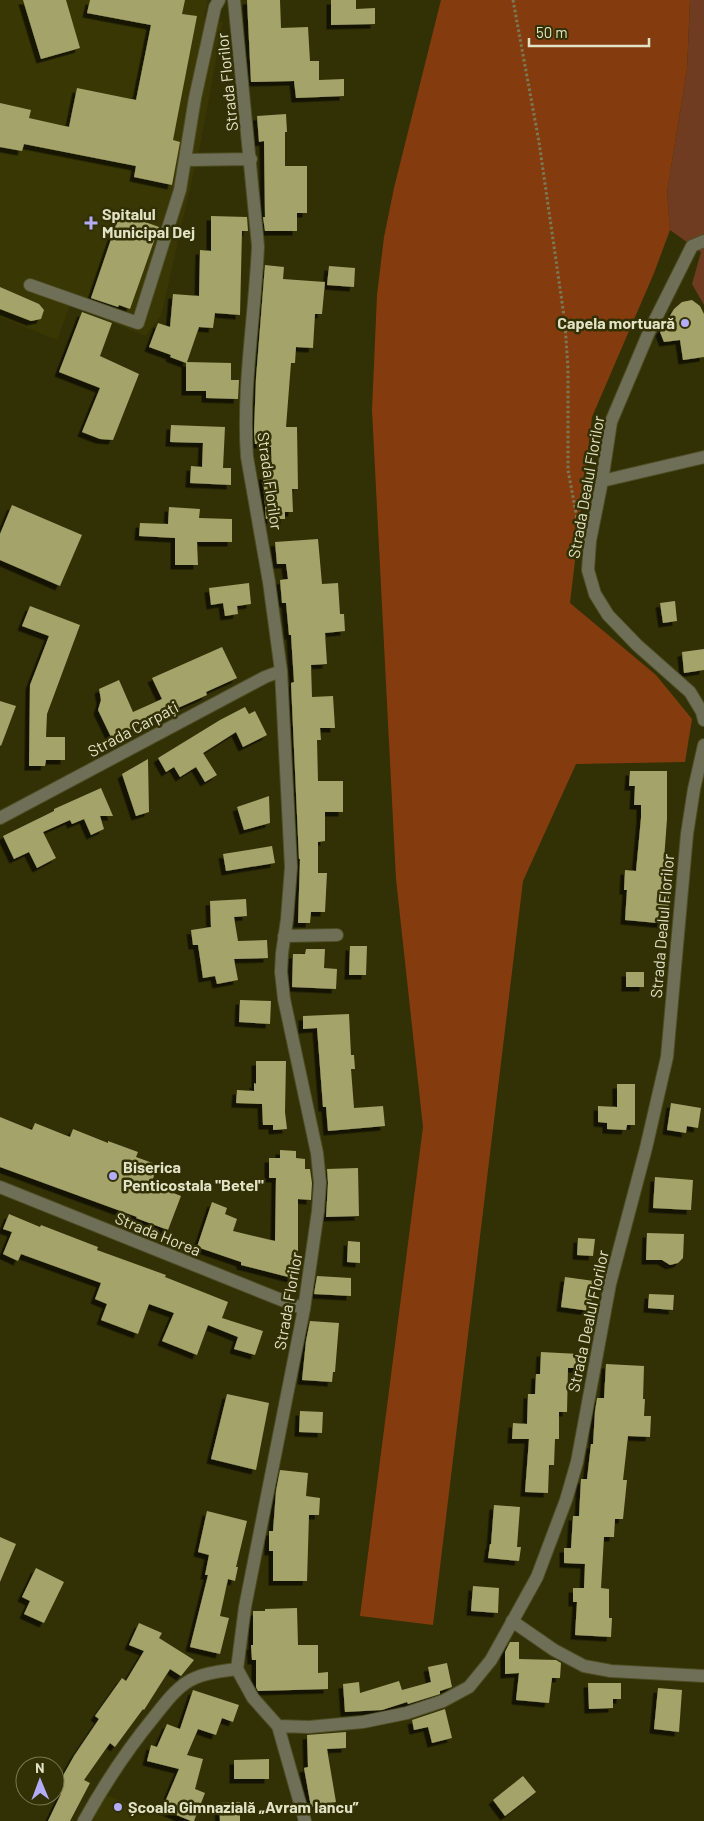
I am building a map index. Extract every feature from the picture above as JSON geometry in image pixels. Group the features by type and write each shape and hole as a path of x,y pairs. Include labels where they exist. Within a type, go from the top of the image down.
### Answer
{"street":[{"path":"30,285 138,323 180,190 195,98 215,6 219,0"},
{"name":"Strada Florilor","path":"234,0 258,246 246,408 247,457 269,582 281,671 291,867 281,972 284,1000 317,1153 320,1183 304,1309 246,1607 236,1669"},
{"path":"185,160 250,159"},
{"name":"Strada Dealul Florilor","path":"704,241 692,246 649,332 611,422 590,541 588,570 595,594 608,615 637,645 690,692 702,712 704,720"},
{"path":"602,481 704,457"},
{"name":"Strada Carpați","path":"0,818 265,677 281,671"},
{"name":"Strada Dealul Florilor","path":"278,1726 310,1727 363,1722 407,1713 443,1701 470,1687 491,1660 537,1577 566,1500 577,1462 610,1284 659,1096 667,1057 687,834 704,744"},
{"path":"284,936 337,935"},
{"name":"Strada Horea","path":"0,1187 304,1309"},
{"path":"512,1621 554,1650 584,1666 610,1671 704,1676"},
{"path":"84,1821 108,1778 147,1725 180,1687 195,1678 212,1672 236,1669 254,1698 278,1726 305,1821"}],"path":[{"path":"513,0 539,142 565,323 568,369 568,470 578,525"}],"shaded area":[{"name":"Spitalul Municipal Dej","path":"0,0 208,0 204,18 223,22 201,141 161,316 145,336 70,305 57,340 0,317"},
{"path":"441,0 690,0 687,69 667,192 670,230 654,273 592,417 570,603 656,675 692,719 685,762 576,764 523,881 433,1625 360,1616 423,1127 396,879 372,410 377,295 384,237 394,188"},
{"path":"690,0 704,0 704,305 692,284 701,252 670,230 667,192 687,69"},
{"name":"Școala Gimnazială „Avram Iancu”","path":"104,1794 175,1821 90,1821"}],"building":[{"path":"23,0 66,0 80,48 41,59"},
{"path":"90,0 185,0 182,14 197,16 173,140 180,142 172,185 134,177 136,166 24,144 22,151 0,147 0,103 31,110 29,118 69,127 77,88 136,100 151,25 87,13"},
{"path":"247,0 280,0 281,28 308,27 310,61 319,61 319,80 344,79 344,96 296,98 294,81 251,82"},
{"path":"331,0 356,0 356,9 375,8 375,24 331,25"},
{"path":"286,114 285,166 307,166 307,213 297,213 297,231 265,231 263,217 265,217 264,141 259,142 257,116"},
{"path":"120,213 159,227 130,309 91,298"},
{"path":"211,216 247,217 248,231 242,231 240,315 215,313 213,328 199,327 187,362 231,363 231,380 239,380 238,399 206,398 206,391 186,391 186,363 149,347 158,323 170,327 173,294 199,296 200,250 211,251"},
{"path":"265,265 284,267 283,279 325,282 322,314 315,314 313,348 296,347 295,363 291,363 286,427 297,427 298,489 292,489 293,512 285,512 285,519 266,519 263,475 272,475 271,447 265,447 266,444 255,444 256,378"},
{"path":"329,266 355,268 354,287 327,285"},
{"path":"0,287 39,304 44,310 41,319 31,321 0,309"},
{"name":"Capela mortuară","path":"692,300 700,306 704,314 704,357 683,360 680,340 664,342 660,332 674,309 682,302"},
{"path":"82,312 112,323 100,356 139,374 113,440 100,439 82,432 100,388 59,372"},
{"path":"171,425 225,427 223,468 231,468 231,485 190,483 191,466 202,467 203,443 170,442"},
{"path":"12,505 82,535 60,586 0,560 0,534"},
{"path":"169,507 200,509 199,518 232,519 232,542 197,542 198,565 175,565 175,538 139,536 140,523 168,524"},
{"path":"318,539 322,584 338,583 340,614 344,614 345,631 325,633 327,664 311,665 312,697 333,696 335,728 320,728 321,740 317,740 318,781 343,781 343,812 325,812 325,841 318,842 318,873 327,873 325,912 311,912 310,923 298,923 300,859 291,683 294,682 291,635 289,635 286,603 282,603 280,580 288,579 286,564 277,564 275,542"},
{"path":"249,583 251,604 237,606 238,614 225,616 223,603 211,605 209,588"},
{"path":"675,601 677,621 663,623 660,603"},
{"path":"30,606 80,625 47,714 46,737 65,737 65,760 46,760 45,766 29,766 30,685 49,636 22,626"},
{"path":"222,647 237,678 206,692 207,695 151,719 112,739 98,710 101,700 99,689 119,680 133,712 162,699 152,678"},
{"path":"704,649 704,670 684,673 682,652"},
{"path":"0,701 16,706 1,746 0,745"},
{"path":"245,707 249,714 255,711 267,735 243,747 236,732 203,753 217,775 205,782 196,767 180,777 174,767 166,772 158,758"},
{"path":"148,759 149,812 136,816 122,774"},
{"path":"630,771 667,771 667,819 663,873 670,873 668,924 625,920 627,890 624,890 625,870 636,871 641,818 641,805 634,805 635,786 629,786"},
{"path":"101,788 113,816 100,816 104,829 91,835 84,819 72,824 70,820 43,832 56,858 37,868 29,852 14,859 3,836 54,811 54,809"},
{"path":"269,796 270,823 244,830 237,807"},
{"path":"272,846 275,863 226,871 223,854"},
{"path":"246,899 247,916 234,917 238,941 267,940 268,958 234,959 238,980 217,984 215,976 203,978 198,945 193,945 191,930 211,927 210,901"},
{"path":"350,946 367,946 366,975 349,975"},
{"path":"306,949 325,949 324,968 337,969 336,989 292,987 293,954 305,954"},
{"path":"626,972 644,972 644,987 626,987"},
{"path":"240,1000 271,1001 270,1024 239,1022"},
{"path":"349,1014 351,1055 354,1055 355,1069 351,1069 354,1108 383,1106 385,1126 328,1131 326,1107 323,1107 317,1028 303,1029 303,1016"},
{"path":"256,1061 286,1061 285,1112 287,1129 273,1130 273,1125 263,1125 262,1104 236,1103 237,1090 254,1091 254,1083 256,1084"},
{"path":"617,1084 635,1084 635,1125 627,1125 626,1130 607,1129 607,1123 598,1122 598,1106 617,1107"},
{"path":"671,1103 701,1108 698,1128 687,1126 686,1133 667,1130"},
{"path":"0,1117 32,1130 35,1123 70,1137 73,1129 108,1143 108,1141 138,1152 136,1157 158,1165 151,1184 181,1196 168,1230 0,1167"},
{"path":"280,1150 296,1151 296,1158 305,1159 305,1169 310,1169 312,1183 311,1200 298,1199 298,1251 292,1278 241,1265 241,1262 197,1247 212,1202 227,1208 225,1214 237,1219 233,1231 275,1241 276,1178 269,1178 269,1158 280,1158"},
{"path":"358,1168 359,1216 326,1217 327,1169"},
{"path":"655,1177 693,1180 691,1210 653,1208"},
{"path":"9,1214 98,1247 97,1250 166,1275 165,1277 228,1302 222,1318 263,1331 255,1355 234,1349 238,1337 208,1325 197,1355 162,1341 174,1313 149,1304 138,1334 101,1320 107,1304 95,1299 101,1283 21,1254 18,1261 3,1254 12,1232 3,1229"},
{"path":"647,1233 684,1234 683,1258 678,1263 670,1265 662,1260 646,1260"},
{"path":"578,1238 595,1239 593,1256 577,1255"},
{"path":"348,1241 360,1242 360,1263 347,1262"},
{"path":"317,1276 351,1278 351,1296 314,1294"},
{"path":"565,1277 594,1281 590,1311 561,1307"},
{"path":"649,1294 674,1295 673,1310 648,1308"},
{"path":"310,1321 339,1323 335,1372 333,1372 332,1382 302,1380"},
{"path":"541,1352 579,1354 579,1368 568,1368 567,1412 559,1412 559,1439 555,1439 554,1465 549,1465 548,1493 525,1492 529,1439 512,1439 513,1423 527,1424 528,1394 535,1394 536,1374 540,1374"},
{"path":"606,1364 644,1366 644,1416 651,1416 650,1437 628,1436 623,1480 627,1480 623,1519 615,1519 614,1537 604,1537 601,1588 609,1589 609,1618 612,1618 611,1637 575,1635 577,1602 573,1602 573,1588 584,1588 585,1564 564,1563 564,1548 571,1548 573,1516 579,1516 581,1479 587,1479 591,1444 593,1444 597,1398 604,1398"},
{"path":"227,1394 269,1403 256,1470 211,1459"},
{"path":"300,1411 323,1412 322,1433 299,1432"},
{"path":"280,1470 308,1473 306,1496 320,1498 319,1515 309,1515 307,1581 273,1581 273,1551 269,1551 269,1531 273,1531 276,1491"},
{"path":"494,1505 520,1507 517,1547 521,1547 519,1561 488,1558"},
{"path":"207,1511 247,1521 236,1567 238,1567 235,1581 228,1579 220,1616 229,1618 220,1654 190,1647 208,1575 205,1575 209,1555 198,1552"},
{"path":"0,1537 16,1544 0,1582"},
{"path":"36,1568 64,1582 44,1623 24,1614 30,1601 22,1597"},
{"path":"473,1586 499,1588 498,1613 471,1611"},
{"path":"297,1608 298,1645 318,1645 318,1673 328,1672 328,1689 258,1691 256,1687 256,1660 252,1660 251,1645 253,1645 253,1611"},
{"path":"139,1623 162,1633 159,1638 194,1660 181,1676 170,1669 144,1710 115,1747 110,1743 84,1780 90,1783 70,1821 48,1821 55,1806 65,1806 65,1772 99,1719 95,1716 122,1678 126,1681 144,1651 129,1645"},
{"path":"510,1642 519,1642 519,1659 556,1660 561,1663 560,1678 552,1678 549,1703 516,1700 519,1673 505,1674 505,1652"},
{"path":"447,1663 452,1687 440,1691 440,1694 382,1710 345,1712 343,1684 359,1682 360,1693 399,1681 402,1690 431,1682 428,1667"},
{"path":"588,1683 621,1683 621,1699 613,1699 613,1708 589,1709"},
{"path":"658,1688 682,1690 679,1732 654,1729"},
{"path":"193,1690 239,1705 233,1722 222,1718 216,1735 198,1729 187,1755 203,1759 195,1789 205,1793 194,1821 191,1821 162,1809 179,1769 147,1761 151,1745 157,1747 167,1724 180,1729"},
{"path":"445,1709 452,1738 432,1743 428,1727 414,1730 412,1720"},
{"path":"346,1732 346,1748 327,1749 336,1802 311,1807 304,1768 308,1767 307,1735"},
{"path":"269,1759 269,1779 234,1779 234,1760"},
{"path":"523,1776 536,1792 505,1816 493,1800"},
{"path":"240,1802 240,1821 220,1821 219,1803"}],"place":[{"name":"Spitalul Municipal Dej","path":"91,223"},
{"name":"Capela mortuară","path":"685,323"},
{"name":"Biserica Penticostala \"Betel\"","path":"113,1176"},
{"name":"Școala Gimnazială „Avram Iancu”","path":"118,1807"}]}
